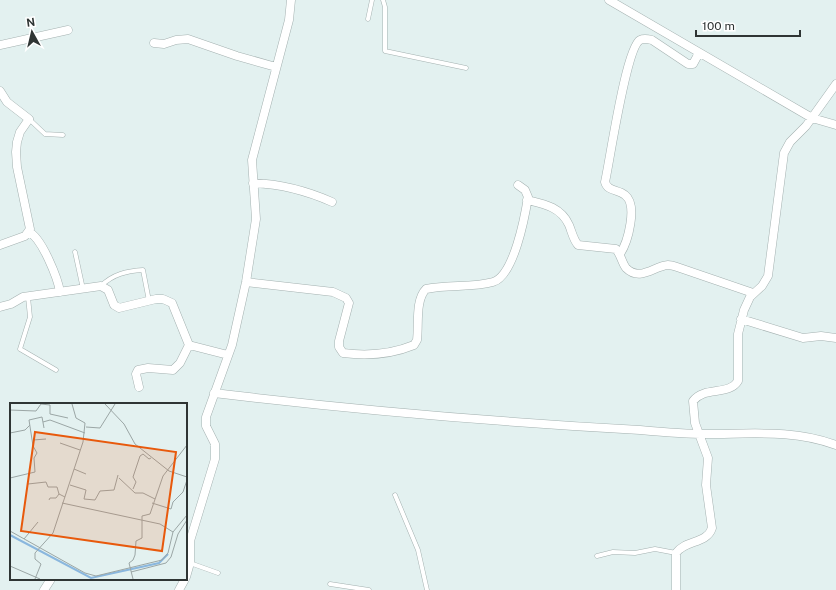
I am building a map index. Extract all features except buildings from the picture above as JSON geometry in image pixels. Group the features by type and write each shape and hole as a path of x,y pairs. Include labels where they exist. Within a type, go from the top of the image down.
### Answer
{"street":[{"path":"187,572 190,563 190,542 215,459 216,444 206,426 206,417 228,355 246,282 256,218 252,160 289,20 290,0"},
{"path":"609,0 812,118 836,125"},
{"path":"0,45 68,30"},
{"path":"154,43 164,44 176,40 188,39 237,56 276,67"},
{"path":"620,254 626,241 630,225 632,206 625,195 610,189 606,186 605,182 622,89 631,55 636,44 640,40 646,39 652,40 688,64 693,64 699,53"},
{"path":"676,590 676,553 682,547 705,538 712,528 706,485 708,458 695,423 693,401 703,394 733,387 738,381 738,340 741,319 746,302 753,293 766,282 771,265 784,153 790,142 812,118 836,84"},
{"path":"0,91 7,102 29,119 20,132 16,152 19,180 30,226 29,232 25,236 0,245"},
{"path":"253,183 284,186 310,192 332,202"},
{"path":"246,282 333,292 346,298 350,303 339,341 339,347 343,353 384,353 406,349 414,346 417,340 419,301 426,289 494,282 505,274 517,246 527,200 527,193 518,184"},
{"path":"527,200 546,205 561,213 569,225 574,240 578,245 616,249 620,254 625,267 631,272 640,274 649,273 667,265 753,293"},
{"path":"29,232 37,237 52,267 60,292"},
{"path":"0,307 28,296 101,286 108,290 112,302 116,307 123,308 163,299 172,303 189,345 180,364 173,370 148,368 138,370 136,374 139,387"},
{"path":"741,319 803,338 821,336 836,338"},
{"path":"189,345 228,355"},
{"path":"214,393 408,414 700,434 761,433 801,435 819,438 836,445"},
{"path":"44,590 50,580"},
{"path":"179,590 184,580"}],"lane":[{"path":"368,19 372,0"},
{"path":"383,0 385,7 385,51 466,68"},
{"path":"29,119 45,134 63,135"},
{"path":"75,252 83,289"},
{"path":"101,286 107,280 121,274 143,270 149,301"},
{"path":"28,296 30,317 20,349 56,370"},
{"path":"395,495 418,550 427,590"},
{"path":"597,556 613,552 635,553 655,549 676,553"},
{"path":"190,563 218,573"},
{"path":"330,584 369,590"}]}
